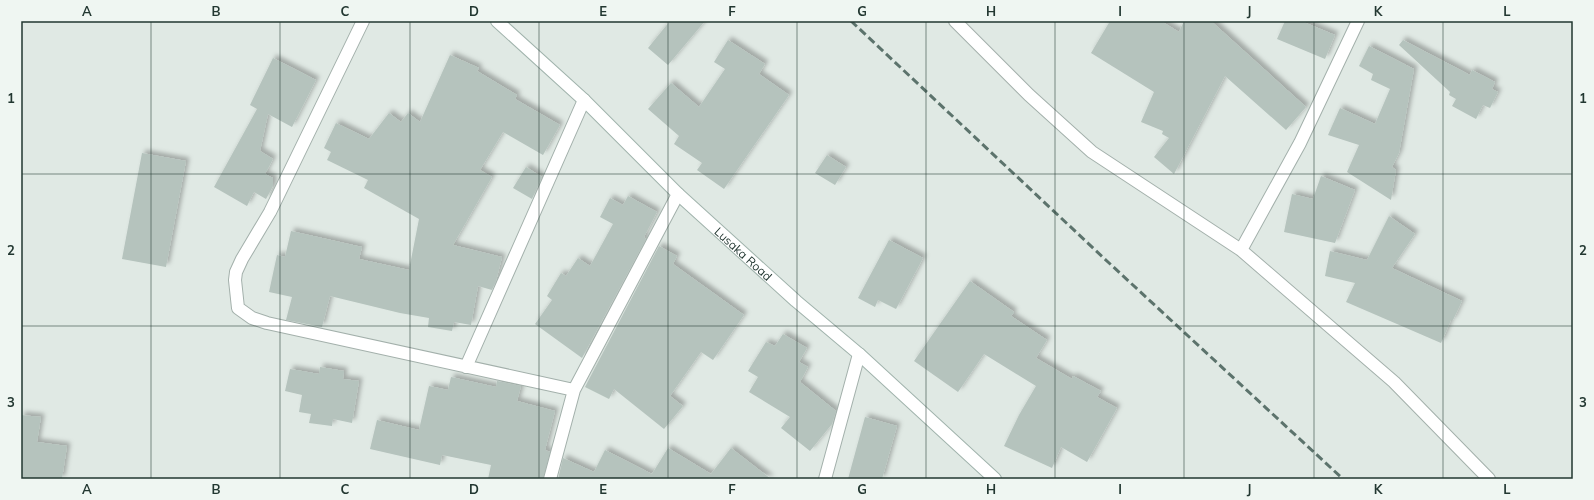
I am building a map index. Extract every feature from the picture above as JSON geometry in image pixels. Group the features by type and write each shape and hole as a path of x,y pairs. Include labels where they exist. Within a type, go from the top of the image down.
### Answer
{"street":[{"path":"363,21 270,212 236,272 235,280 238,308 252,318 267,323 574,390"},
{"name":"Lusaka Road","path":"497,21 584,100 678,194 796,301 859,354 995,479"},
{"path":"955,21 1029,95 1092,152 1241,250 1394,382 1489,479"},
{"path":"1241,250 1300,143 1358,21"},
{"path":"466,367 584,100"},
{"path":"550,479 574,390 678,194"},
{"path":"825,479 859,354"}],"building":[{"path":"670,21 705,21 668,65 648,48"},
{"path":"1110,21 1161,21 1179,32 1184,21 1211,21 1306,107 1286,130 1225,76 1174,174 1154,157 1169,138 1162,134 1163,131 1141,122 1154,92 1091,53"},
{"path":"1285,21 1301,21 1335,35 1325,59 1277,39"},
{"path":"728,40 765,64 759,74 789,95 724,189 697,170 702,163 674,144 679,136 648,109 671,83 699,107 725,69 714,62"},
{"path":"1403,40 1470,75 1472,70 1495,82 1492,89 1498,92 1490,108 1483,105 1476,119 1452,106 1456,99 1449,95 1450,92 1399,45"},
{"path":"1369,46 1414,69 1399,153 1392,167 1396,170 1391,200 1347,172 1359,145 1328,135 1340,108 1375,124 1390,89 1371,80 1373,74 1359,66"},
{"path":"450,55 479,68 477,71 517,95 515,99 560,125 543,155 503,132 480,170 492,177 453,245 502,257 496,281 492,290 478,286 471,325 454,322 452,331 428,327 429,318 400,313 330,296 322,327 286,320 292,297 269,292 277,255 285,257 291,231 362,247 359,259 409,270 419,219 364,188 368,180 327,160 331,152 324,148 336,123 369,139 389,113 401,122 408,113 420,122"},
{"path":"273,58 316,80 292,127 268,114 260,151 273,159 265,174 273,178 273,186 266,199 254,192 247,206 214,187 257,109 250,105"},
{"path":"142,153 186,161 166,267 122,259"},
{"path":"827,155 846,167 835,185 815,173"},
{"path":"526,167 542,177 532,199 513,188"},
{"path":"1321,176 1355,190 1335,243 1284,232 1292,194 1313,199"},
{"path":"628,196 657,212 644,237 646,239 582,358 535,324 552,300 547,296 561,273 566,276 578,258 590,266 613,224 600,217 610,198 623,205"},
{"path":"1389,216 1415,234 1392,268 1462,301 1453,320 1451,320 1441,343 1346,302 1355,283 1325,276 1330,251 1367,260"},
{"path":"889,240 923,258 896,309 878,300 875,307 858,298"},
{"path":"659,246 677,256 673,264 744,315 713,360 701,352 670,396 683,406 664,429 614,389 609,399 585,387"},
{"path":"970,281 1014,312 1011,316 1047,340 1036,358 1072,379 1073,376 1101,391 1097,397 1117,408 1087,462 1061,447 1052,468 1004,446 1019,415 1036,386 984,354 958,392 914,361"},
{"path":"783,334 807,348 799,362 808,367 800,382 836,411 832,424 810,451 781,428 790,417 749,392 758,377 748,371 766,342 775,346"},
{"path":"320,367 344,371 343,379 359,381 352,423 333,419 332,426 309,423 311,414 299,412 302,395 285,391 290,369 319,374"},
{"path":"451,377 496,387 497,381 521,386 517,401 555,411 545,450 550,452 543,479 488,479 491,465 442,455 440,465 370,449 377,420 419,430 429,386 448,390"},
{"path":"21,415 41,417 37,442 67,446 62,479 21,479"},
{"path":"865,417 897,426 882,479 848,479"},
{"path":"668,448 711,474 731,448 771,479 558,479 563,458 594,472 605,450 652,474"}],"railway":[{"path":"851,21 1108,262 1343,479"}]}
